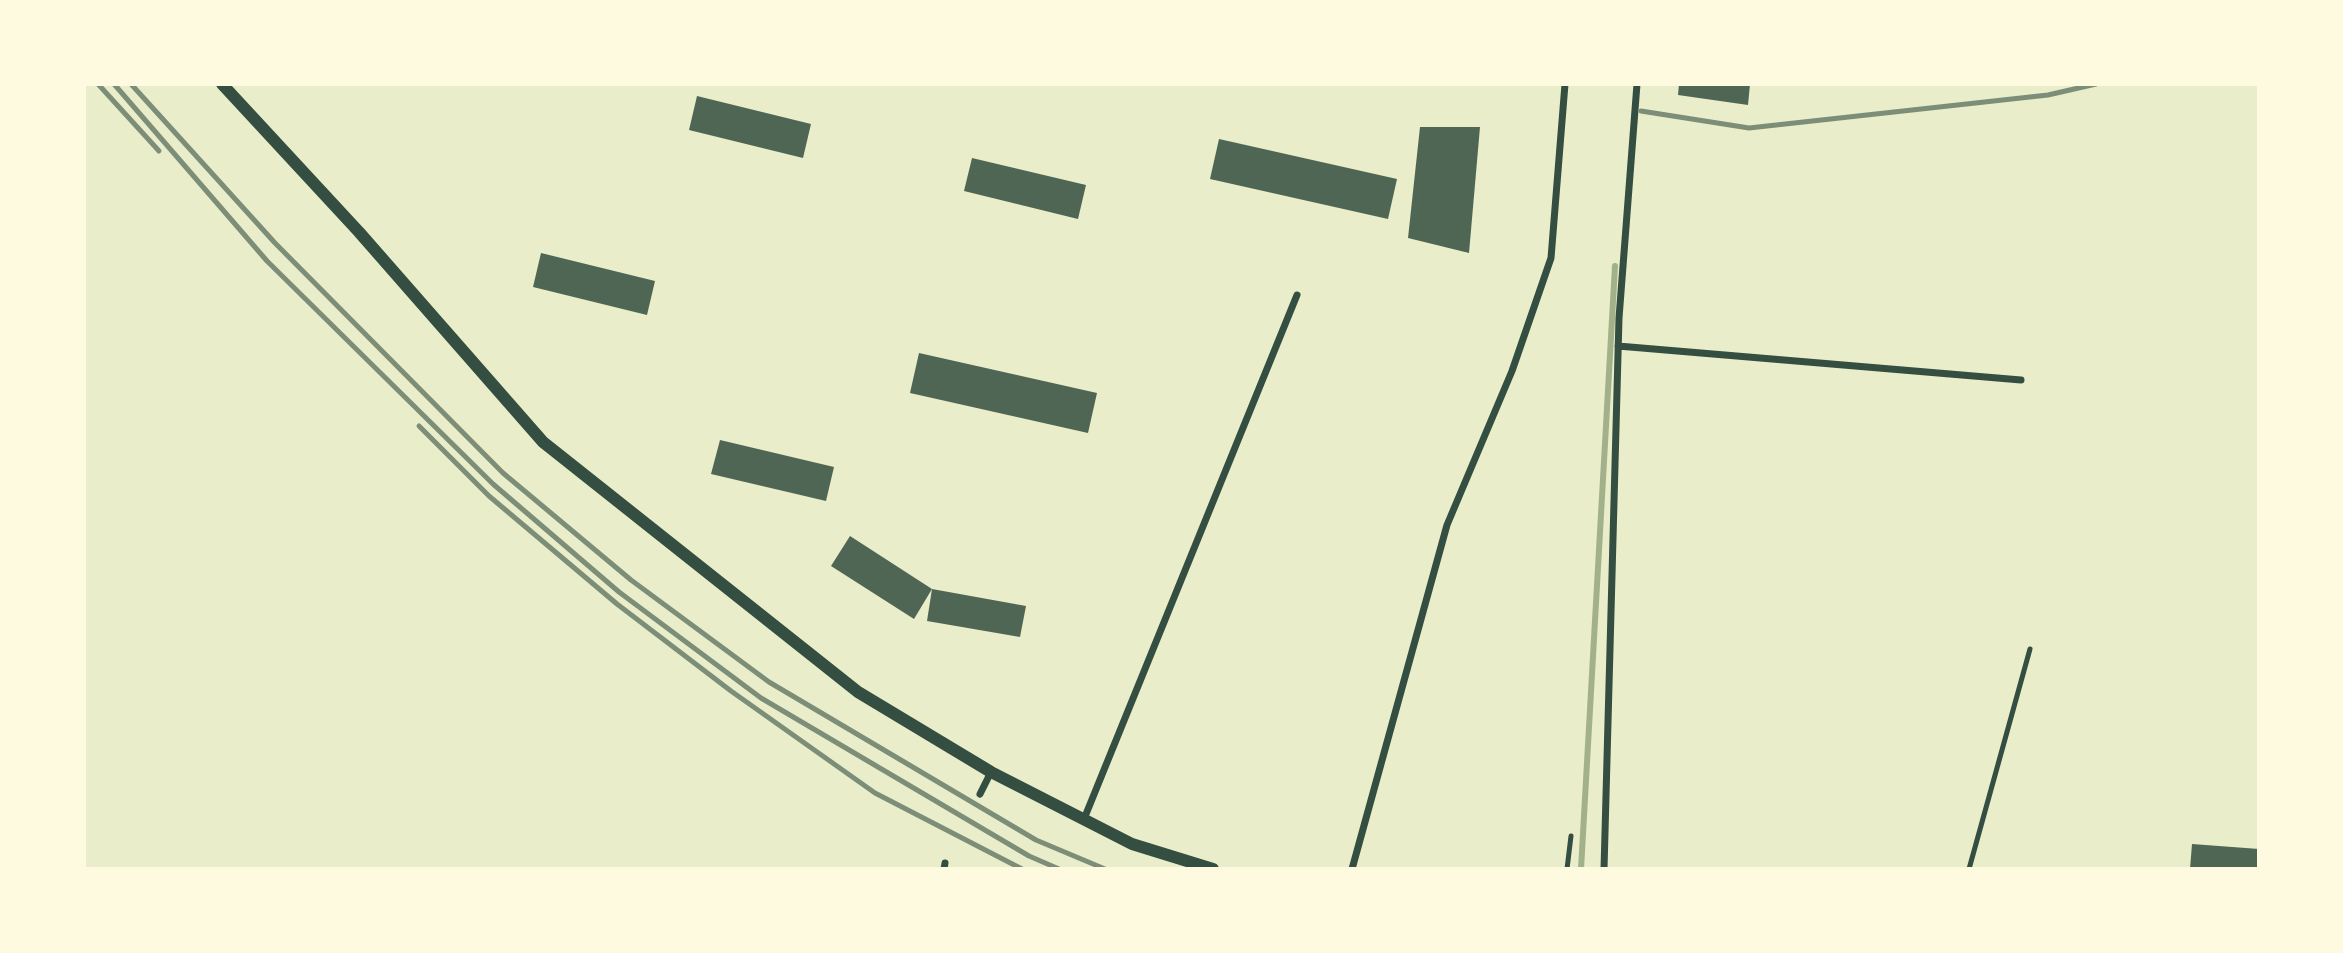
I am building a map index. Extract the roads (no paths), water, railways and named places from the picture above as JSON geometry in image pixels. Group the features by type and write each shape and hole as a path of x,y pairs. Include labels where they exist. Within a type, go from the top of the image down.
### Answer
{"street":[{"path":"222,84 359,232 543,442 858,692 991,772 1132,844 1213,869"},
{"path":"1352,869 1447,525 1512,371 1551,258 1565,84"},
{"path":"1604,869 1618,346 1637,84"},
{"path":"1084,819 1297,295"},
{"path":"1618,346 2021,380"},
{"path":"981,794 991,772"}],"lane":[{"path":"1969,869 2030,649"},
{"path":"1567,869 1571,836"}],"waterway":[{"path":"1581,869 1615,266"}],"railway":[{"path":"98,84 159,151"},
{"path":"114,84 267,261 493,484 619,592 761,698 1029,856 1059,869"},
{"path":"131,84 275,243 503,473 631,580 769,682 1036,840 1105,869"},
{"path":"1641,111 1749,128 2048,95 2096,84"},
{"path":"419,426 489,496 617,604 731,691 875,793 1022,869"}]}
